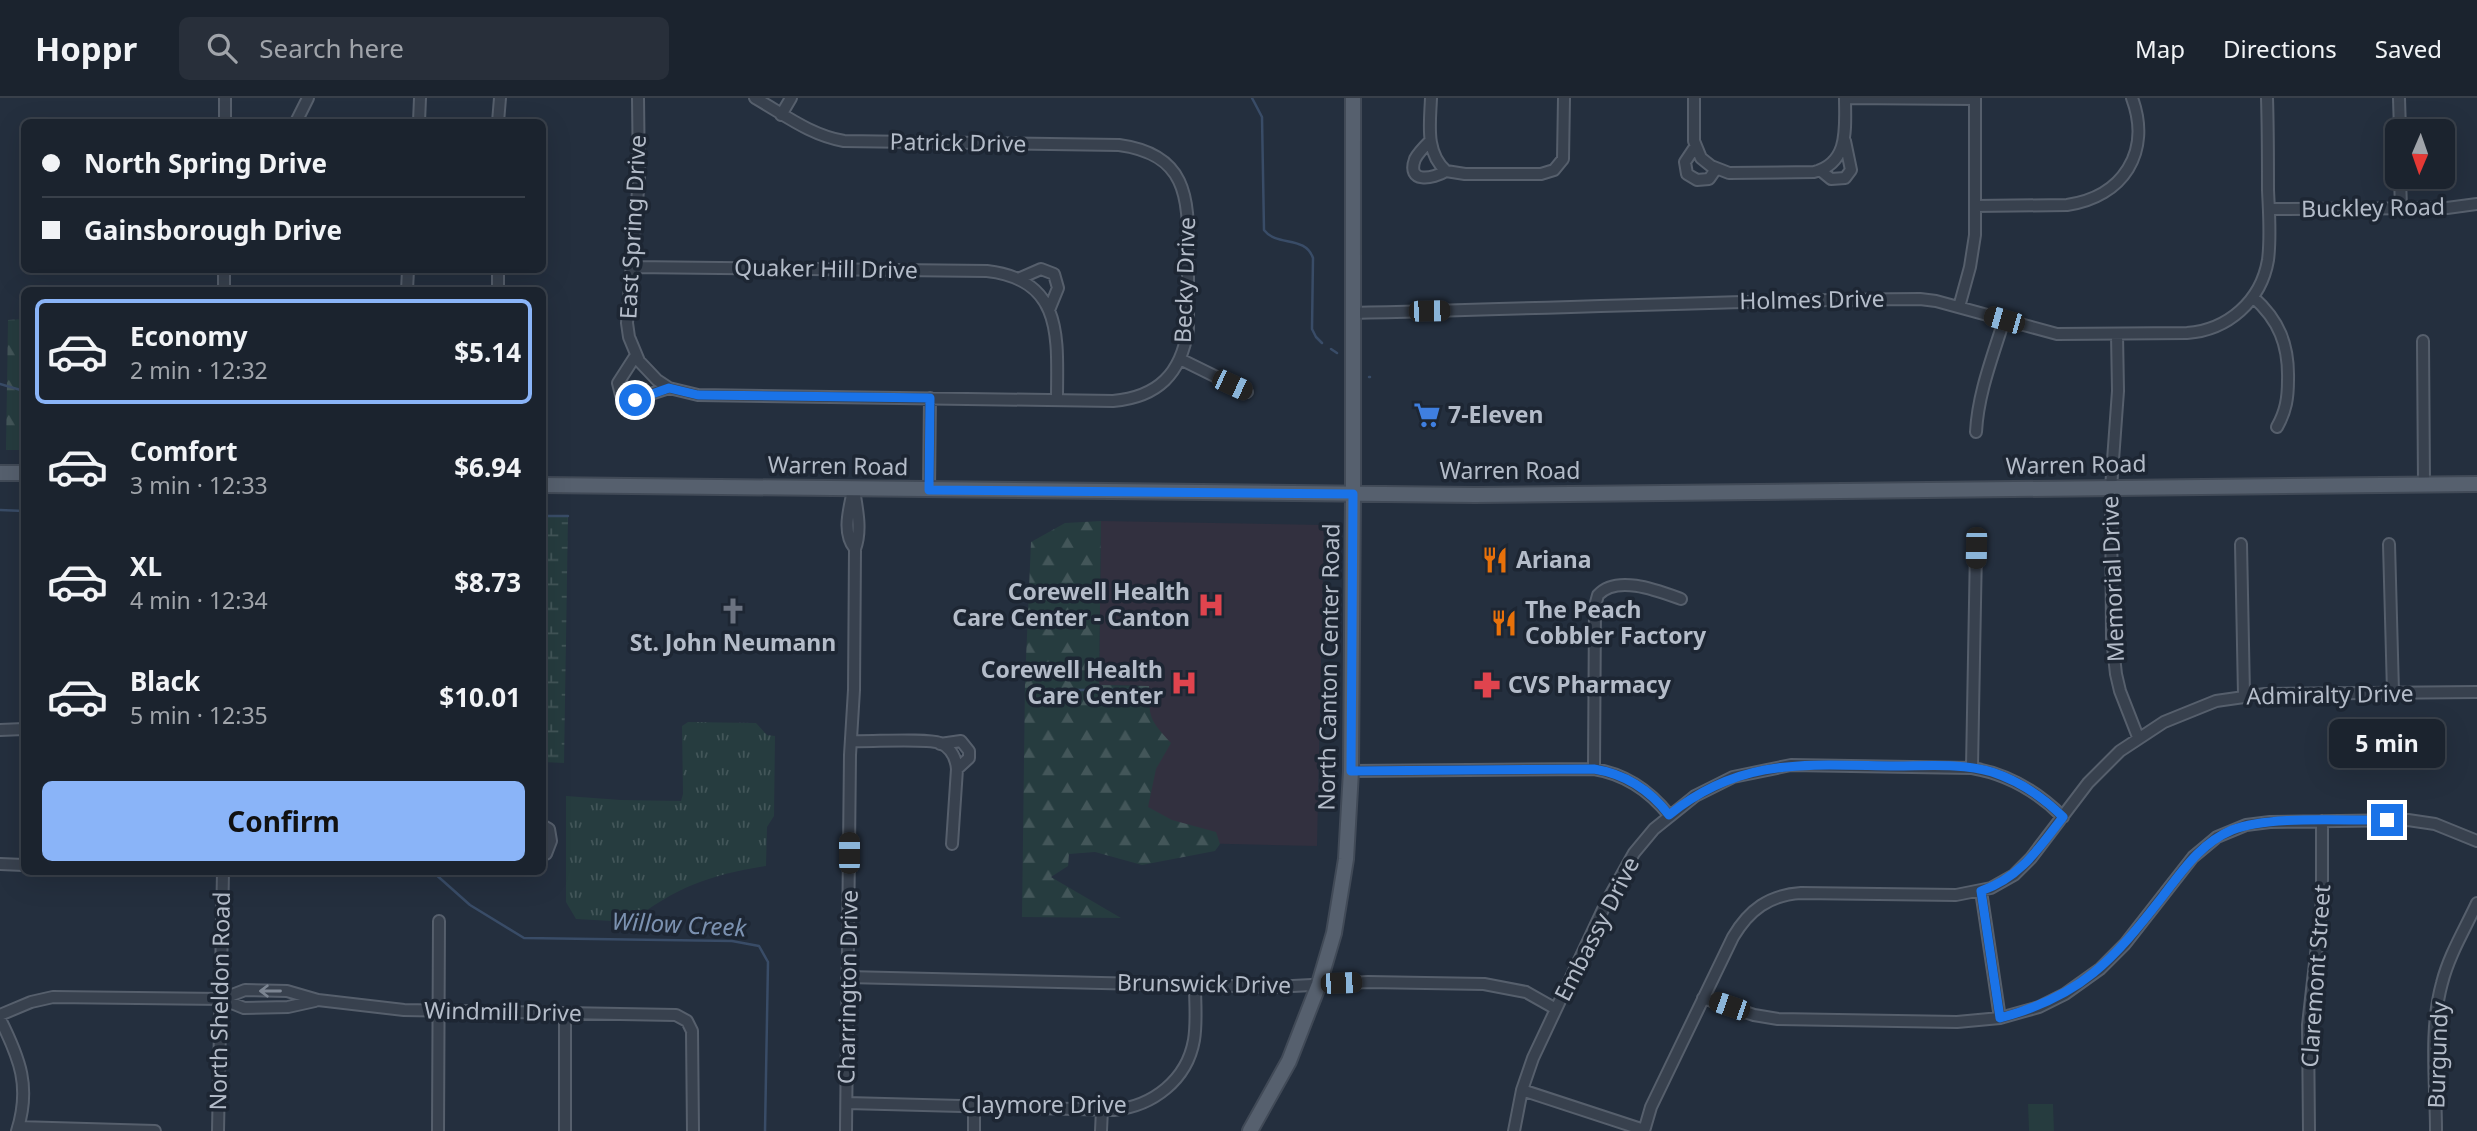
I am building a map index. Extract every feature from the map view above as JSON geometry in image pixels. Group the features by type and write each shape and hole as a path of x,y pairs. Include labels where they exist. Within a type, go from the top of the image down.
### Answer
{"main road":[{"name":"North Canton Center Road","path":"1254,1130 1289,1061 1319,984 1334,933 1349,833 1353,494 1353,98"},
{"path":"0,473 21,474"},
{"name":"Warren Road","path":"546,485 1353,494 2477,484"}],"street":[{"path":"225,98 225,119"},
{"path":"298,119 308,98"},
{"path":"419,119 420,98"},
{"path":"498,119 500,98"},
{"name":"East Spring Drive","path":"638,98 639,178 627,323 636,355 648,373 669,388"},
{"name":"Patrick Drive","path":"755,98 816,134 844,141 1119,145 1153,154 1166,164"},
{"path":"781,115 792,98"},
{"path":"1431,98 1430,141 1433,155 1446,171"},
{"path":"1430,141 1417,155 1414,167 1420,177 1428,179 1446,171 1465,174 1541,174 1554,170 1560,165 1563,151 1564,98"},
{"path":"1694,98 1695,147 1702,158 1716,169 1729,173 1820,170 1834,162 1845,141"},
{"path":"1820,170 1831,178 1845,178 1851,170 1845,141 1845,98 1975,99 1973,254 1959,307"},
{"path":"1975,206 2067,205 2081,203 2108,190 2128,169 2137,148 2139,125 2132,98"},
{"path":"2267,98 2268,260 2253,297 2271,315 2286,346 2286,413 2277,427"},
{"path":"2399,98 2400,119"},
{"path":"1695,147 1685,162 1687,174 1697,180 1709,179 1716,169"},
{"name":"Becky Drive","path":"1166,164 1181,186 1188,214 1188,330 1180,359"},
{"path":"2400,189 2401,208"},
{"name":"Buckley Road","path":"2269,209 2447,208 2477,204"},
{"name":"Quaker Hill Drive","path":"632,267 987,271 1018,279 1035,291 1049,310 1057,335 1057,400"},
{"name":"Quaker Hill Drive","path":"1018,279 1041,269 1054,274 1058,288 1049,310"},
{"name":"Holmes Drive","path":"1353,313 1920,299 2057,334 2187,334 2206,330 2232,319 2253,297"},
{"path":"1976,432 1982,390 2004,320"},
{"name":"Memorial Drive","path":"2118,334 2118,391 2111,488 2113,656 2120,691 2138,737"},
{"path":"2423,341 2424,484"},
{"path":"636,355 618,383 621,395 635,400 669,388 698,395 1113,401 1137,397 1163,383 1180,359 1247,392"},
{"path":"929,490 930,398"},
{"name":"Charrington Drive","path":"846,1131 851,741 858,540 854,489"},
{"path":"2241,544 2244,695"},
{"path":"2389,544 2393,692"},
{"path":"1972,768 1976,548"},
{"path":"1594,769 1595,606 1598,594 1612,586 1646,587 1681,599"},
{"name":"Admiralty Drive","path":"1644,1130 1651,1107 1742,923 1758,907 1776,897 1801,893 1956,894 1981,891 2003,882 2022,868 2102,768 2138,737 2192,709 2244,695 2477,692"},
{"path":"0,730 21,729"},
{"path":"851,741 940,744 961,741 967,746 969,758 957,769"},
{"path":"940,744 953,755 957,769 952,844"},
{"name":"Embassy Drive","path":"1514,1131 1522,1090 1533,1058 1623,872 1641,844 1669,815 1695,796 1744,774 1775,767 1811,765 1972,768 1993,772 2020,784 2041,797 2063,817"},
{"path":"1351,771 1594,769 1636,784 1669,815"},
{"name":"Claremont Street","path":"2309,1131 2308,1025 2322,901 2322,821"},
{"path":"1703,998 1778,1020 1957,1023 2000,1018 2052,1001 2100,969 2125,944 2193,858 2217,838 2236,828 2256,823 2425,821 2477,841"},
{"path":"546,827 549,829 551,841 546,852"},
{"path":"0,864 21,865"},
{"name":"North Sheldon Road","path":"218,1131 223,875"},
{"path":"1981,891 2000,1018"},
{"name":"Burgundy","path":"2436,1131 2435,1030 2438,999 2449,962 2477,903"},
{"path":"438,1131 439,922"},
{"name":"Brunswick Drive","path":"847,977 1290,987 1319,984 1492,984 1526,992 1556,1009"},
{"name":"Claymore Drive","path":"847,1103 1102,1110 1125,1109 1146,1102 1164,1091 1178,1077 1187,1061 1193,1044 1195,985"},
{"name":"Windmill Drive","path":"0,1017 31,1002 53,998 222,999 245,990 287,991 318,1000 374,1008 438,1012 671,1014 687,1021 692,1031 693,1131"},
{"name":"Windmill Drive","path":"222,999 244,1008 288,1007 318,1000"},
{"path":"565,1013 565,1131"},
{"path":"0,1017 16,1051 22,1075 23,1102 18,1129 155,1131"},
{"path":"1522,1090 1644,1130"},
{"path":"974,1106 974,1131"},
{"path":"1101,1131 1102,1110"}],"shaded area":[{"name":"Corewell Health Care Center - Canton","path":"1101,521 1324,525 1317,846 1147,842 1149,686 1099,685"}],"green space":[{"path":"21,319 21,450 6,450 8,320"},
{"path":"546,516 568,516 564,763 546,762"},
{"path":"1101,521 1099,685 1149,686 1152,718 1171,743 1156,769 1148,807 1172,820 1216,832 1220,844 1215,851 1142,865 1095,852 1069,854 1068,866 1051,877 1121,918 1022,917 1025,682 1031,542 1065,523"},
{"path":"688,722 756,723 767,735 775,736 774,816 767,827 766,866 694,884 663,900 631,922 576,919 566,902 566,796 681,801 682,726"},
{"path":"2028,1104 2053,1104 2054,1131 2029,1131"}],"waterway":[{"path":"1252,98 1262,117 1264,230 1276,238 1304,246 1313,258 1312,329 1322,343"},
{"path":"1331,349 1337,353"},
{"name":"Willow Creek","path":"0,384 21,390"},
{"path":"0,510 21,511"},
{"path":"546,516 568,516"},
{"path":"1031,690 1143,690"},
{"name":"Willow Creek","path":"436,875 470,905 524,938 732,941 759,946 768,962 765,1131"}],"place":[{"name":"7-Eleven","path":"1427,415"},
{"name":"Ariana","path":"1495,560"},
{"name":"Corewell Health Care Center - Canton","path":"1211,605"},
{"name":"St. John Neumann","path":"733,611"},
{"name":"The Peach Cobbler Factory","path":"1504,623"},
{"name":"Corewell Health Care Center","path":"1184,683"},
{"name":"CVS Pharmacy","path":"1487,685"}],"route":[{"path":"635,400 669,388 698,395 930,398 929,490 1353,494 1351,771 1594,769 1636,784 1669,815 1695,796 1733,777 1791,765 1972,768 2008,778 2041,797 2063,817 2022,868 2003,882 1981,891 2000,1018 2052,1001 2100,969 2115,956 2193,858 2226,832 2256,823 2387,820"}]}
